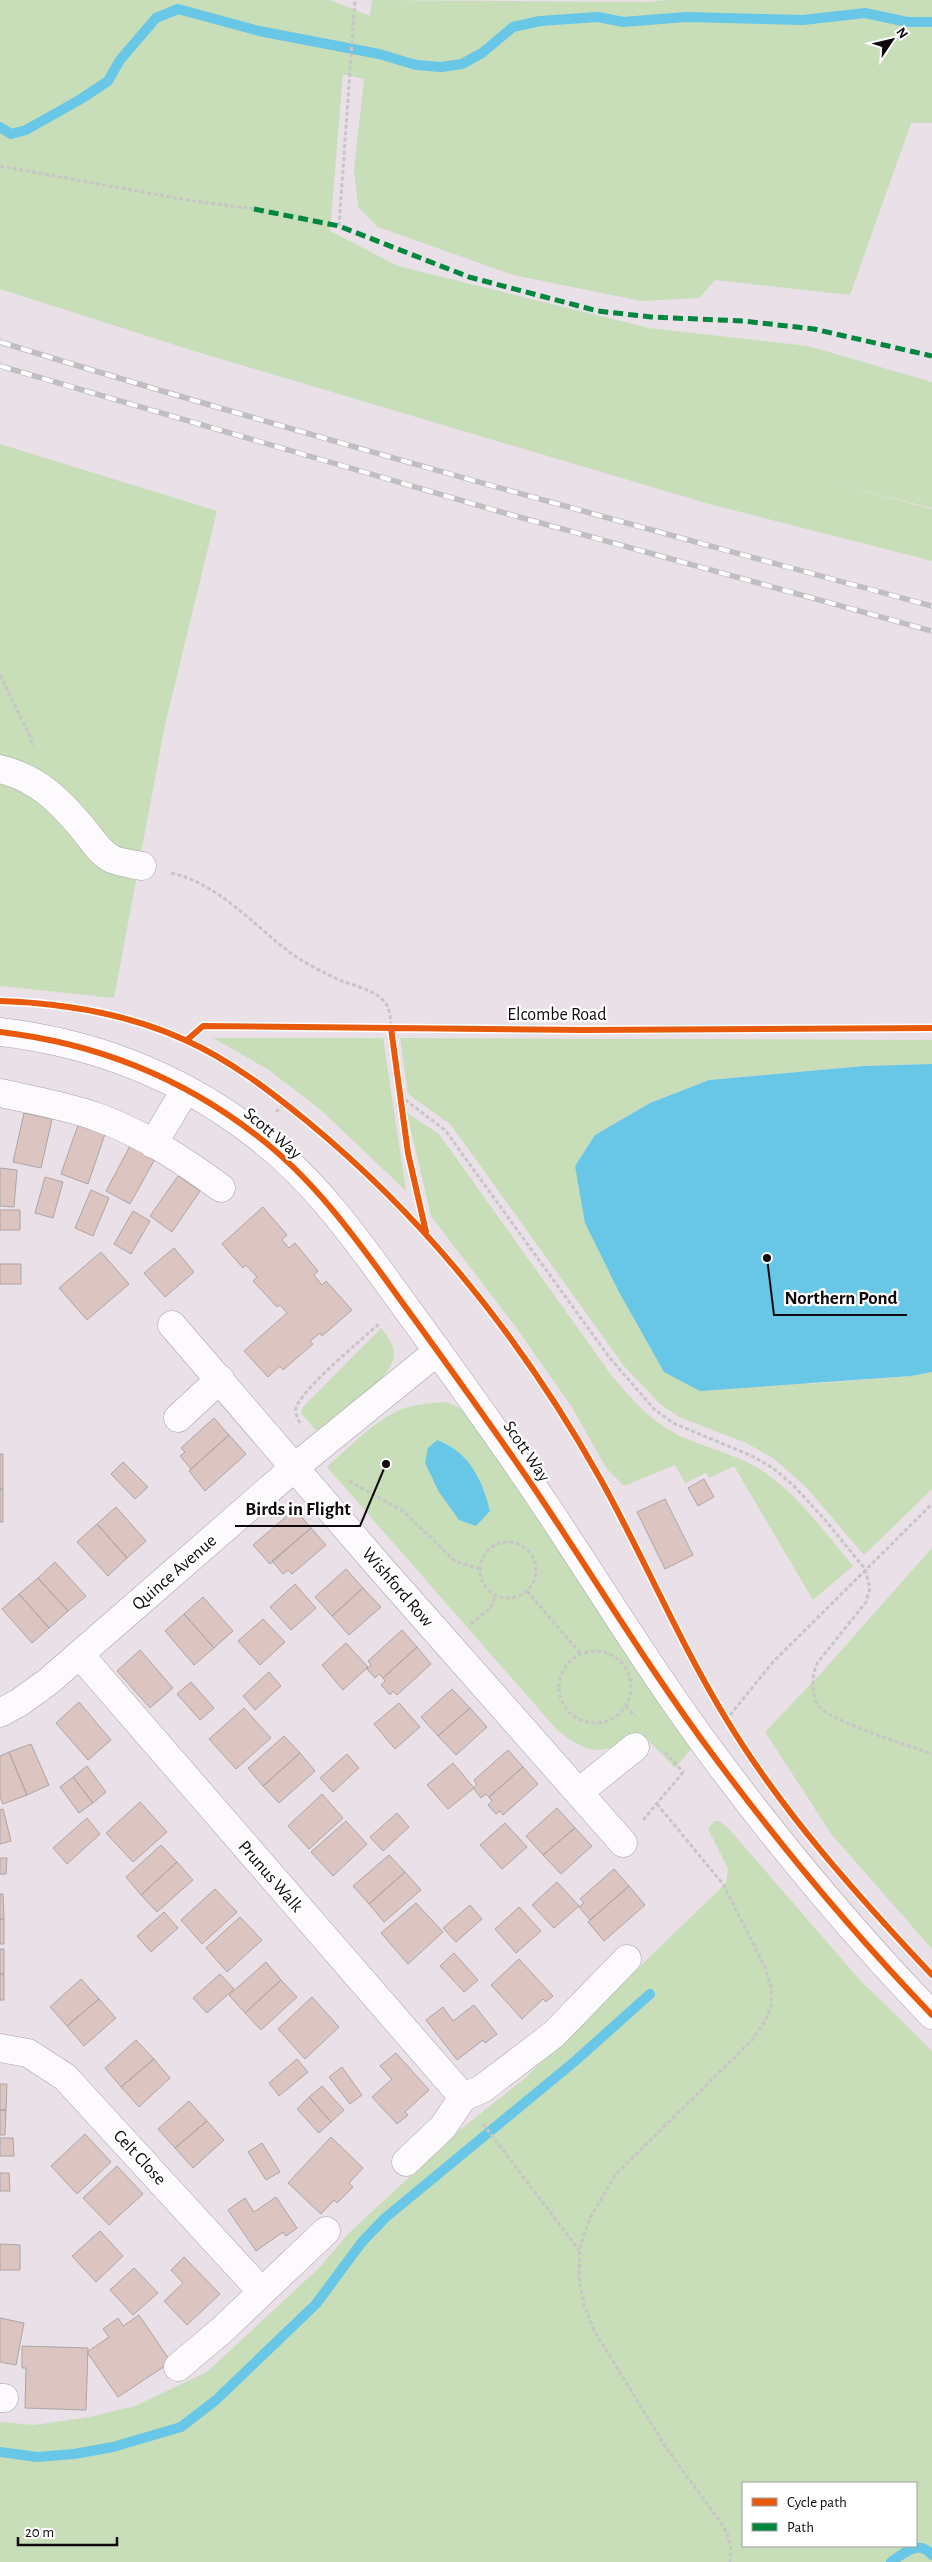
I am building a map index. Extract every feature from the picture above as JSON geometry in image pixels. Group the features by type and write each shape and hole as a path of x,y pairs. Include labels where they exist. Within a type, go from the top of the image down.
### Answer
{"street":[{"path":"0,769 17,773 46,790 68,810 102,852 112,859 142,866"},
{"name":"Scott Way","path":"0,1032 79,1046 154,1073 186,1089 258,1136 284,1159 332,1208 486,1416 714,1757 804,1873 932,2016"},
{"path":"153,1144 186,1089"},
{"path":"0,1093 97,1117 153,1144 192,1166 221,1188"},
{"name":"Wishford Row","path":"172,1325 623,1843"},
{"name":"Quince Avenue","path":"0,1713 20,1702 80,1655 295,1467 438,1351"},
{"path":"178,1418 220,1379"},
{"name":"Prunus Walk","path":"80,1655 470,2107"},
{"path":"579,1792 634,1747"},
{"path":"406,2162 443,2127 470,2107 482,2089 504,2074 574,2015 627,1960"},
{"name":"Celt Close","path":"0,2048 28,2053 65,2076 262,2292"},
{"path":"178,2367 222,2330 326,2231"}],"path":[{"path":"339,226 355,0"},
{"path":"0,166 187,200 254,209"},
{"path":"0,675 30,736 37,761 36,784"},
{"path":"142,866 176,874 204,886 289,952 338,980 374,993 387,1005 390,1012 392,1038"},
{"path":"381,1028 400,1028"},
{"path":"398,1087 401,1106"},
{"path":"400,1096 445,1130 609,1357 654,1409 673,1422 752,1456 773,1468 794,1486 820,1514 865,1569 869,1579 869,1595 866,1602 818,1662 813,1672 816,1699 819,1707 839,1720 932,1754"},
{"path":"278,1098 290,1108"},
{"path":"258,1136 284,1102"},
{"path":"379,1317 380,1323 307,1392 296,1407 297,1418 348,1480 404,1511 455,1561 480,1569"},
{"path":"726,1719 773,1662 932,1504"},
{"path":"511,1542 520,1544 534,1557 536,1576 527,1592 510,1598 496,1595 485,1586 480,1569 481,1560 493,1545 511,1542"},
{"path":"527,1592 580,1654"},
{"path":"448,1644 491,1607 496,1595"},
{"path":"596,1650 608,1652 618,1658 631,1678 631,1691 628,1703 621,1713 599,1724 586,1723 574,1718 560,1698 558,1687 560,1675 566,1665 580,1654 596,1650"},
{"path":"721,1711 732,1727"},
{"path":"657,1804 723,1884 735,1904 765,1967 771,1987 772,2006 753,2039 616,2174 590,2218 580,2251 578,2278 584,2304 595,2332 658,2436 727,2533 731,2549 730,2562"},
{"path":"470,2107 580,2251"}],"green space":[{"path":"0,0 330,0 370,16 372,0 648,2 667,0 932,0 932,123 911,123 850,295 715,280 699,298 641,301 513,275 378,227 358,207 354,170 364,79 343,74 330,231 398,266 649,328 808,346 932,382 932,508 832,483 932,509 932,561 709,504 194,351 0,289"},
{"path":"0,444 217,511 165,725 114,998 0,986"},
{"path":"213,1038 383,1038 406,1191 322,1111 269,1070"},
{"path":"400,1038 932,1040 932,1064 864,1066 709,1080 650,1103 595,1135 575,1166 809,1384 911,1376 932,1372 932,1489 864,1555 806,1487 773,1458 746,1443 679,1417 660,1404 624,1366 451,1125 408,1094"},
{"path":"407,1113 439,1134 612,1376 637,1404 675,1434 736,1457 764,1472 789,1492 853,1566 813,1600 734,1466 709,1478 706,1473 685,1483 675,1465 624,1486 607,1469 570,1404 512,1322 431,1216"},
{"path":"381,1328 394,1351 393,1360 388,1370 360,1400 318,1433 301,1413 303,1407"},
{"path":"446,1402 462,1409 475,1420 692,1748 675,1768 641,1733 608,1749 599,1750 581,1746 558,1731 327,1467 375,1424 386,1417 408,1407"},
{"path":"932,1548 932,1949 832,1835 765,1732 824,1670"},
{"path":"714,1821 719,1821 729,1829 858,1978 932,2051 932,2562 0,2562 0,2422 34,2425 90,2417 135,2406 207,2372 321,2266 349,2233 460,2130 525,2078 726,1883 728,1869 708,1829"}],"water":[{"path":"932,1064 932,1372 911,1376 700,1391 664,1372 619,1292 585,1223 575,1166 595,1135 650,1103 709,1080 864,1066"},
{"path":"437,1440 448,1445 466,1459 483,1488 490,1511 476,1526 459,1520 439,1492 425,1463 428,1448"}],"building":[{"path":"24,1113 52,1119 41,1168 13,1162"},
{"path":"78,1125 105,1134 88,1184 61,1174"},
{"path":"130,1146 155,1159 130,1204 106,1191"},
{"path":"0,1168 17,1170 14,1207 0,1206"},
{"path":"178,1176 200,1191 172,1232 150,1216"},
{"path":"45,1177 63,1182 53,1218 35,1213"},
{"path":"91,1190 109,1198 93,1236 75,1228"},
{"path":"263,1207 287,1235 282,1240 289,1248 295,1243 318,1271 314,1275 322,1285 326,1281 352,1310 322,1336 320,1333 310,1341 313,1344 283,1370 280,1366 268,1377 244,1351 287,1313 280,1305 277,1307 253,1281 257,1277 246,1265 243,1268 222,1244"},
{"path":"0,1210 20,1210 20,1230 0,1230"},
{"path":"133,1211 150,1221 131,1254 114,1244"},
{"path":"174,1248 194,1272 165,1297 144,1273"},
{"path":"101,1252 129,1284 87,1320 59,1288"},
{"path":"0,1264 21,1264 21,1284 0,1284"},
{"path":"214,1418 229,1435 191,1469 180,1456 185,1452 181,1448"},
{"path":"229,1435 246,1454 205,1491 189,1471"},
{"path":"0,1454 3,1454 3,1489 0,1489"},
{"path":"123,1462 148,1487 135,1499 111,1474"},
{"path":"704,1479 714,1497 698,1506 688,1488"},
{"path":"0,1489 3,1489 3,1522 0,1522"},
{"path":"665,1499 693,1555 665,1569 637,1512"},
{"path":"116,1507 146,1541 127,1558 97,1524"},
{"path":"295,1509 311,1528 270,1564 253,1545"},
{"path":"97,1524 127,1558 108,1576 77,1542"},
{"path":"311,1528 326,1545 292,1574 288,1570 283,1574 272,1561"},
{"path":"55,1562 86,1596 68,1611 38,1578"},
{"path":"346,1569 363,1588 332,1616 315,1597"},
{"path":"38,1578 68,1611 49,1628 19,1594"},
{"path":"295,1584 316,1608 291,1630 270,1607"},
{"path":"363,1588 381,1607 349,1635 332,1616"},
{"path":"19,1594 49,1628 32,1643 2,1609"},
{"path":"203,1597 233,1631 214,1648 184,1614"},
{"path":"184,1614 214,1648 194,1665 165,1631"},
{"path":"263,1619 285,1642 260,1665 238,1641"},
{"path":"402,1630 417,1647 383,1678 379,1674 375,1678 367,1669 371,1665 368,1661"},
{"path":"346,1643 368,1667 343,1690 322,1665"},
{"path":"417,1647 431,1664 397,1695 393,1691 390,1695 381,1685 385,1681 383,1678"},
{"path":"140,1650 173,1688 150,1708 117,1671"},
{"path":"269,1672 281,1686 255,1710 243,1696"},
{"path":"191,1682 214,1708 200,1720 177,1694"},
{"path":"452,1689 470,1708 438,1736 421,1717"},
{"path":"79,1702 111,1740 88,1760 56,1723"},
{"path":"399,1703 420,1727 395,1749 374,1724"},
{"path":"244,1708 271,1738 236,1769 209,1739"},
{"path":"470,1708 487,1727 456,1755 438,1736"},
{"path":"284,1736 300,1753 263,1786 248,1768"},
{"path":"31,1744 49,1785 27,1795 9,1752"},
{"path":"508,1750 523,1767 489,1797 486,1794 481,1798 473,1788 477,1785 474,1780"},
{"path":"9,1752 27,1795 3,1804 0,1797 0,1756"},
{"path":"300,1753 315,1771 279,1803 263,1786"},
{"path":"347,1754 359,1768 333,1792 320,1778"},
{"path":"453,1763 474,1788 448,1809 427,1785"},
{"path":"87,1766 106,1792 93,1803 73,1777"},
{"path":"523,1767 538,1784 503,1815 500,1811 496,1814 488,1805 492,1801 489,1797"},
{"path":"73,1777 93,1803 79,1813 60,1787"},
{"path":"322,1794 343,1818 309,1849 288,1826"},
{"path":"140,1802 167,1832 133,1862 106,1833"},
{"path":"557,1808 575,1828 543,1855 526,1836"},
{"path":"3,1809 11,1841 0,1844 0,1810"},
{"path":"397,1813 409,1827 383,1851 370,1837"},
{"path":"87,1818 100,1834 67,1864 53,1848"},
{"path":"346,1821 367,1844 333,1876 311,1852"},
{"path":"505,1823 527,1847 502,1869 480,1845"},
{"path":"575,1828 592,1846 561,1874 543,1855"},
{"path":"161,1845 177,1862 141,1895 126,1877"},
{"path":"389,1855 405,1872 369,1904 353,1886"},
{"path":"0,1858 7,1858 6,1874 0,1874"},
{"path":"177,1862 193,1880 157,1912 141,1895"},
{"path":"614,1869 629,1886 590,1920 579,1907 584,1903 580,1899"},
{"path":"405,1872 421,1890 384,1922 369,1904"},
{"path":"557,1882 579,1906 554,1928 532,1905"},
{"path":"629,1886 645,1905 604,1941 588,1922"},
{"path":"215,1889 237,1912 202,1944 181,1920"},
{"path":"0,1894 3,1894 4,1919 0,1919"},
{"path":"416,1903 443,1932 408,1964 381,1933"},
{"path":"470,1905 482,1919 456,1942 443,1928"},
{"path":"519,1907 541,1931 516,1953 495,1929"},
{"path":"164,1912 178,1928 151,1952 137,1936"},
{"path":"240,1917 262,1940 227,1972 206,1948"},
{"path":"0,1919 4,1919 4,1944 0,1944"},
{"path":"0,1949 4,1949 4,1974 0,1974"},
{"path":"454,1953 478,1980 464,1992 440,1966"},
{"path":"519,1959 553,1996 546,2002 543,1999 522,2019 491,1985"},
{"path":"266,1962 281,1980 245,2013 229,1995"},
{"path":"0,1974 4,1974 4,2000 0,2000"},
{"path":"220,1974 234,1989 207,2013 193,1998"},
{"path":"81,1979 99,1999 67,2026 50,2007"},
{"path":"281,1980 297,1997 261,2030 245,2013"},
{"path":"312,1997 339,2027 305,2059 278,2029"},
{"path":"99,1999 116,2018 84,2046 67,2026"},
{"path":"474,2005 497,2034 485,2043 483,2040 457,2060 426,2020 443,2007 453,2021"},
{"path":"136,2040 154,2059 121,2087 105,2068"},
{"path":"396,2053 429,2090 405,2112 408,2115 397,2124 372,2097 392,2079 380,2066"},
{"path":"154,2059 170,2078 139,2107 121,2087"},
{"path":"297,2059 308,2072 279,2096 269,2083"},
{"path":"342,2067 362,2095 350,2104 329,2077"},
{"path":"0,2084 7,2084 6,2110 0,2110"},
{"path":"322,2086 344,2110 331,2122 309,2097"},
{"path":"309,2097 331,2122 319,2133 297,2109"},
{"path":"189,2101 207,2121 175,2148 158,2129"},
{"path":"0,2110 6,2110 5,2135 0,2135"},
{"path":"207,2121 224,2140 193,2168 175,2148"},
{"path":"85,2134 111,2162 77,2194 51,2166"},
{"path":"331,2137 363,2168 349,2183 353,2187 337,2203 334,2200 321,2214 288,2183"},
{"path":"0,2138 13,2138 14,2156 0,2156"},
{"path":"262,2143 280,2172 266,2180 248,2152"},
{"path":"117,2166 143,2194 109,2225 83,2198"},
{"path":"0,2173 9,2173 10,2191 0,2191"},
{"path":"276,2197 297,2228 286,2236 283,2232 256,2251 228,2210 245,2198 254,2212"},
{"path":"100,2231 123,2256 96,2282 72,2256"},
{"path":"0,2244 20,2245 20,2270 0,2270"},
{"path":"184,2257 220,2294 187,2325 164,2301 183,2283 171,2270"},
{"path":"134,2268 158,2293 133,2315 110,2290"},
{"path":"139,2315 171,2362 118,2397 87,2352 109,2337 103,2329 118,2318 123,2326"},
{"path":"0,2318 24,2323 16,2365 0,2362"},
{"path":"22,2346 88,2348 86,2410 25,2408 26,2368 22,2368"}],"waterway":[{"path":"0,127 11,134 26,130 81,99 108,81 120,60 156,18 178,9 259,31 379,54 416,65 441,67 462,64 482,53 513,27 540,21 598,17 623,22 686,17 803,20 865,13 907,22 932,22"},
{"path":"0,2452 37,2457 74,2454 113,2447 181,2427 216,2400 316,2304 362,2242 385,2218 574,2062 650,1994"},
{"path":"891,2562 906,2552 917,2548 927,2550 932,2555"}],"railway":[{"path":"0,342 232,412 698,543 932,606"},
{"path":"0,366 508,514 932,631"}],"marked path":[{"path":"254,209 339,226 469,277 598,311 651,317 743,321 814,329 932,356"}],"cycle path":[{"path":"0,1001 71,1007 118,1017 163,1031 202,1048 249,1077 294,1110 352,1160 394,1201 471,1287 507,1333 572,1430 601,1480 708,1688 747,1752 822,1852 932,1975"},
{"name":"Elcombe Road","path":"187,1040 203,1026 583,1030 932,1028"},
{"path":"391,1028 408,1153 426,1232"},
{"path":"0,1032 35,1037 103,1054 167,1080 198,1096 256,1135 278,1153 319,1194 356,1239 479,1408 548,1509 651,1667 716,1759 767,1826 820,1890 932,2015"}],"place":[{"name":"Northern Pond","path":"767,1258"},
{"name":"Birds in Flight","path":"386,1464"}]}
